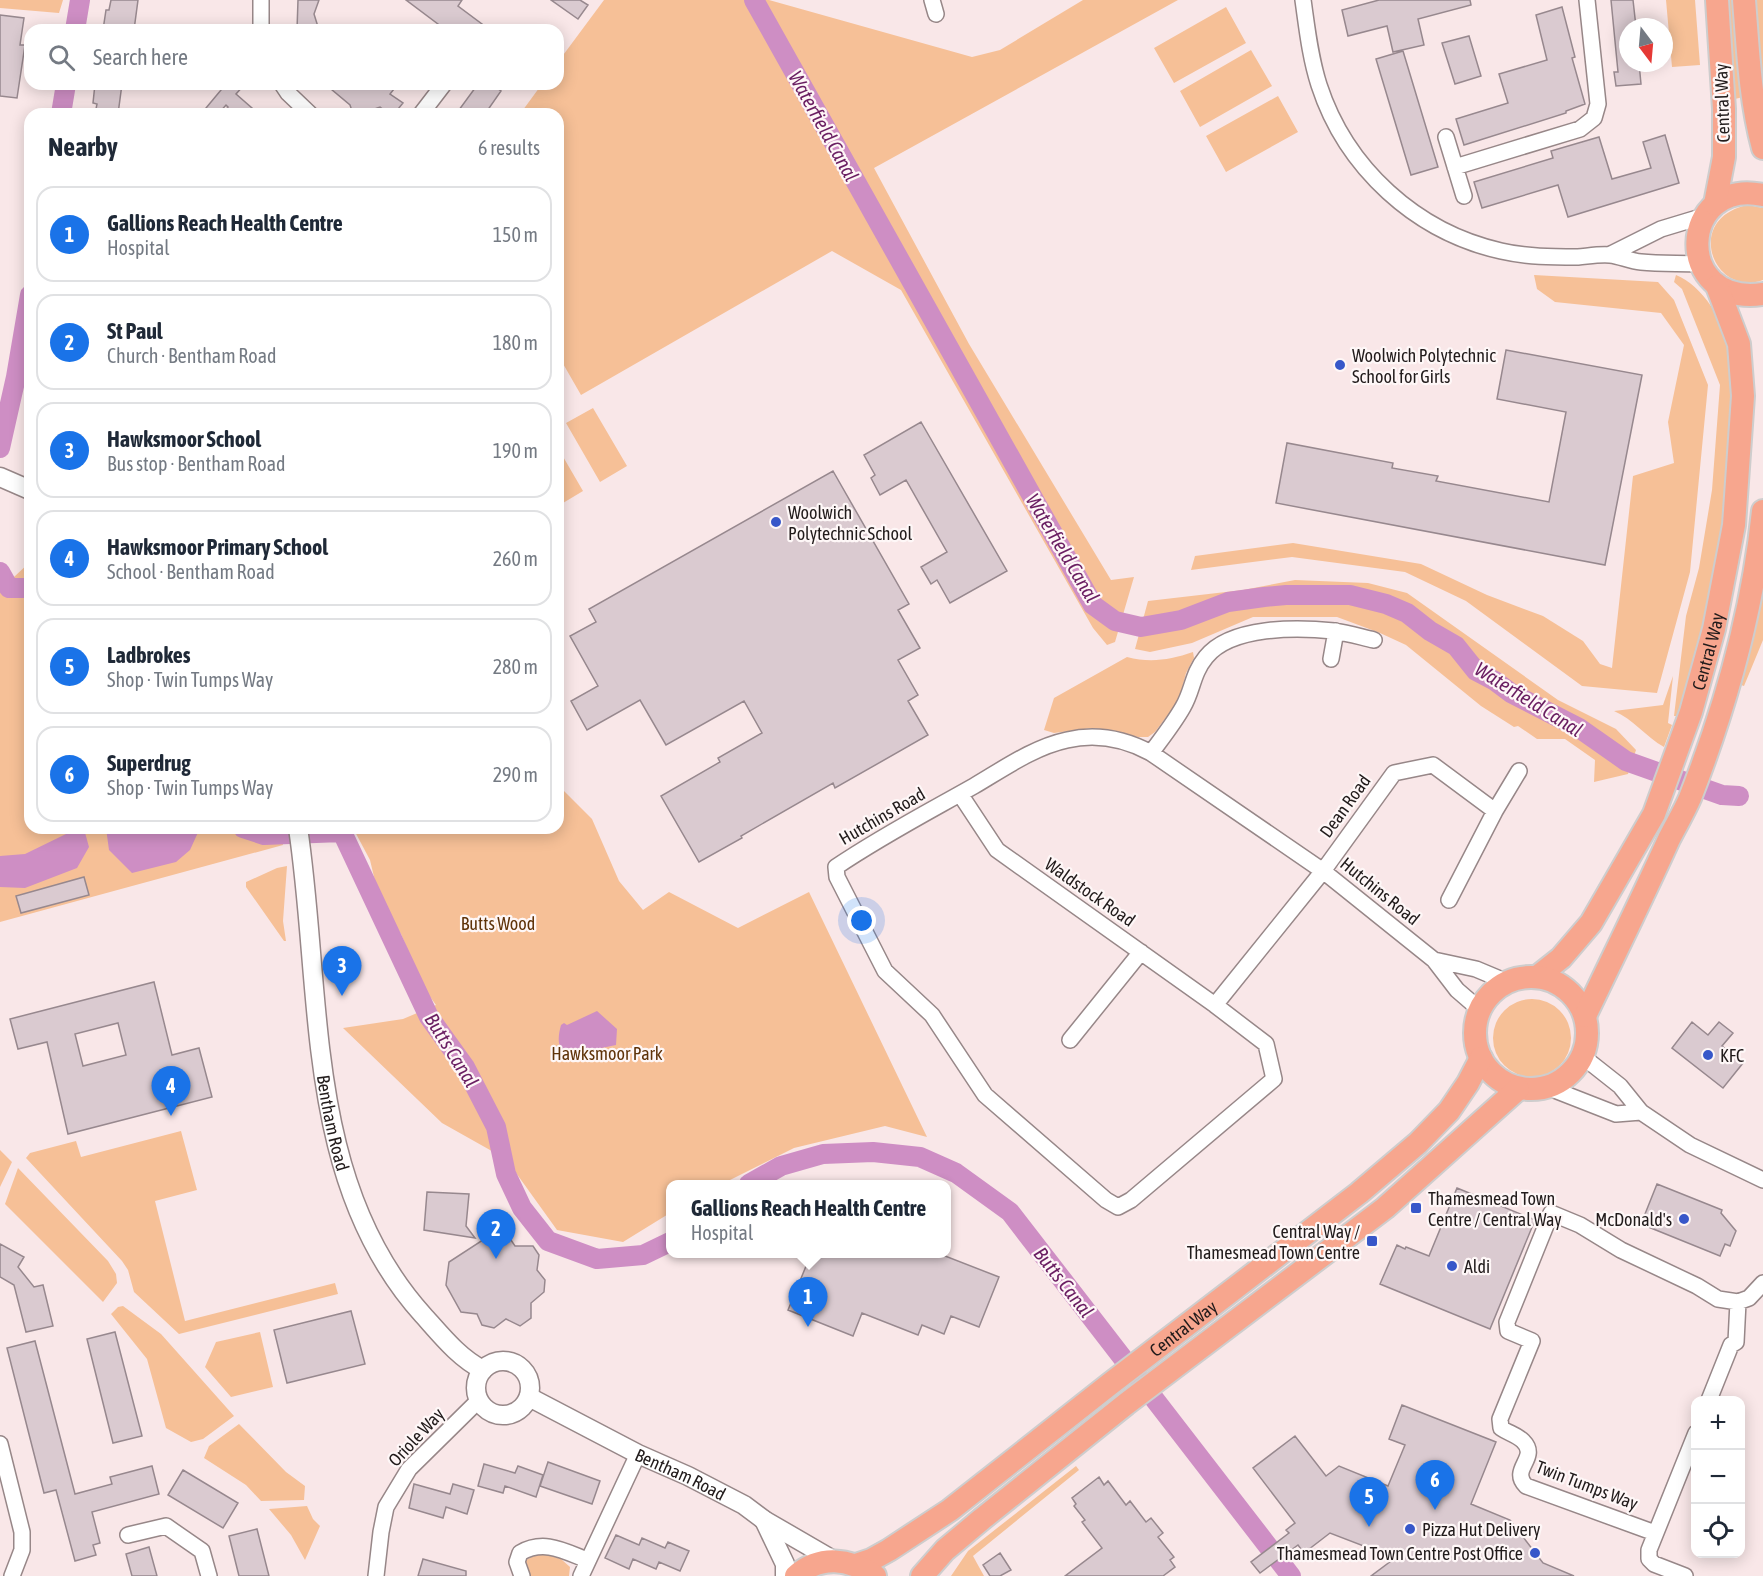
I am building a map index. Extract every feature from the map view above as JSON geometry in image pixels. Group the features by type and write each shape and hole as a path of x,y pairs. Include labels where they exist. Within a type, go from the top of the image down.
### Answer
{"main road":[{"name":"Central Way","path":"1537,977 1561,958 1591,923 1654,814 1691,711 1714,630 1735,513 1743,396 1739,344 1717,286 1700,264 1696,248 1698,231 1709,210 1724,157 1724,110 1717,0"},
{"name":"Central Way","path":"1744,0 1749,71 1756,123 1763,148"},
{"path":"1709,210 1731,195 1750,192 1763,195"},
{"path":"1717,286 1732,294 1747,296 1763,294"},
{"name":"Central Way","path":"1585,1017 1688,802 1702,764 1728,690 1744,625 1760,544 1763,511"},
{"path":"1537,977 1556,982 1576,999 1585,1017 1587,1041 1582,1056 1571,1073 1547,1087 1531,1091 1518,1089 1489,1071 1481,1058 1474,1027 1479,1009 1491,993 1507,982 1517,978 1537,977"},
{"name":"Central Way","path":"795,1576 806,1567 833,1560 865,1571 871,1560 950,1510 1110,1384 1322,1224 1418,1143 1449,1111 1481,1058"},
{"name":"Central Way","path":"922,1576 945,1550 1126,1404 1385,1208 1518,1089"}],"street":[{"path":"261,0 261,24"},
{"path":"1303,0 1310,50 1318,84 1329,113 1344,140 1364,167 1393,196 1416,214 1455,236 1501,251 1542,257 1609,255 1640,262 1700,264"},
{"path":"1455,167 1580,129 1593,118 1598,105 1587,0"},
{"path":"286,90 300,108"},
{"path":"426,108 439,90"},
{"path":"1446,136 1464,196"},
{"path":"1609,255 1661,229 1709,210"},
{"path":"0,477 24,487"},
{"path":"1151,753 1183,707 1196,671 1207,655 1222,644 1264,631 1306,629 1336,632 1374,640"},
{"path":"1331,659 1336,632"},
{"name":"Hutchins Road","path":"1106,1200 985,1095 932,1015 885,971 837,877 836,867 845,861 1035,752 1068,739 1102,737 1121,740 1151,753 1323,871 1434,960 1458,990 1479,1009"},
{"name":"Dean Road","path":"1323,871 1394,772 1433,765 1495,811"},
{"path":"1449,900 1495,811 1520,771"},
{"name":"Waldstock Road","path":"960,794 997,850 1215,1005 1266,1044 1274,1079 1131,1200 1118,1207 1106,1200"},
{"name":"Bentham Road","path":"299,834 304,866 321,1061 332,1130 340,1161 362,1220 388,1272 444,1339 470,1364 483,1370"},
{"path":"1215,1005 1323,871"},
{"path":"1070,1040 1141,952"},
{"name":"Hutchins Road","path":"1434,960 1476,969 1507,982"},
{"path":"1582,1056 1620,1086 1641,1112 1690,1145 1763,1180"},
{"path":"1547,1087 1616,1114 1641,1112"},
{"name":"Twin Tumps Way","path":"1655,1533 1526,1485 1520,1479 1519,1474 1528,1454 1527,1447 1520,1438 1501,1428 1500,1424 1532,1341 1512,1334 1508,1330 1508,1322 1551,1213 1580,1225 1621,1250 1697,1286 1718,1299 1738,1302"},
{"path":"1711,1396 1731,1345 1736,1342 1738,1302 1749,1298 1763,1283"},
{"path":"501,1361 513,1363 522,1368 530,1384 529,1397 517,1412 508,1415 492,1413 484,1408 476,1391 476,1382 483,1370 492,1363 501,1361"},
{"name":"Bentham Road","path":"529,1397 638,1454 744,1505 764,1520 833,1560"},
{"name":"Oriole Way","path":"376,1576 386,1507 409,1469 479,1400"},
{"name":"Twin Tumps Way","path":"1685,1576 1654,1563 1649,1559 1649,1550 1691,1443"},
{"path":"0,1444 22,1532 22,1550 12,1576"},
{"path":"580,1576 638,1454"},
{"name":"Bentham Road","path":"764,1520 785,1564 785,1576"},
{"path":"128,1535 166,1526 202,1551 209,1576"},
{"path":"522,1576 517,1562 520,1553 532,1546 561,1550 587,1560"}],"green space":[{"path":"0,0 63,0 59,13 0,8"},
{"path":"604,0 769,0 972,57 1000,50 1083,0 1178,0 874,168 969,344 1111,580 1134,577 1115,642 1107,645 1093,628 901,290 832,251 581,395 564,365 564,108 524,108 538,90 564,90 564,54"},
{"path":"1666,0 1695,0 1700,65 1673,67 1673,18 1668,18"},
{"path":"1727,0 1735,0 1743,97 1735,99"},
{"path":"1756,0 1763,0 1763,87"},
{"path":"1226,7 1246,43 1174,83 1154,48"},
{"path":"1251,50 1272,86 1200,127 1180,91"},
{"path":"1278,96 1298,132 1226,172 1206,136"},
{"path":"1748,205 1763,208 1763,280 1745,282 1730,278 1719,268 1712,254 1711,239 1716,225 1728,213"},
{"path":"1534,275 1658,282 1674,300 1708,385 1690,572 1657,693 1582,686 1466,601 1405,572 1292,557 1191,570 1195,556 1293,543 1421,564 1487,595 1543,616 1583,641 1600,664 1612,668 1633,476 1674,463 1668,422 1684,345 1661,313 1555,302 1537,289"},
{"path":"1676,275 1695,287 1711,306 1723,327 1731,363 1732,390 1725,504 1718,555 1691,670 1678,716 1674,716 1686,616 1699,568 1712,490 1720,385 1682,289 1674,282"},
{"path":"593,408 627,466 600,482 566,423"},
{"path":"564,458 583,491 564,502"},
{"path":"24,568 24,834 281,834 283,845 0,922 0,590"},
{"path":"1295,580 1368,583 1407,593 1558,700 1616,729 1636,750 1628,774 1594,782 1595,760 1565,739 1537,739 1518,726 1514,727 1481,706 1406,645 1337,617 1253,617 1192,643 1150,652 1135,649 1148,601 1243,590"},
{"path":"1763,584 1763,640 1744,686 1738,684"},
{"path":"1193,652 1194,658 1186,673 1179,700 1155,732 1148,737 1092,728 1054,733 1044,730 1054,698 1127,657 1160,660"},
{"path":"1673,676 1668,723 1672,725 1664,747 1614,711 1663,705"},
{"name":"Hawksmoor Park","path":"564,791 592,819 619,881 643,910 669,892 738,928 809,892 927,1137 885,1126 794,1148 730,1180 666,1180 666,1215 623,1242 557,1230 506,1159 442,1123 343,1028 403,1019 436,1005 423,987 401,934 379,898 370,860 356,834 564,834"},
{"path":"287,866 283,921 286,941 284,941 246,887 246,882"},
{"path":"1532,999 1547,1002 1559,1011 1568,1023 1571,1038 1568,1053 1559,1065 1547,1074 1532,1077 1517,1074 1505,1065 1496,1053 1493,1038 1496,1023 1505,1011 1517,1002"},
{"path":"181,1131 197,1190 155,1201 185,1321 335,1283 338,1294 179,1334 134,1292 128,1270 122,1261 26,1158 30,1153 76,1141 81,1157"},
{"path":"0,1150 12,1162 0,1187"},
{"path":"18,1168 108,1261 116,1274 117,1283 103,1302 5,1204"},
{"path":"123,1306 161,1334 234,1416 203,1439 191,1442 166,1428 147,1359 111,1314 118,1307"},
{"path":"260,1332 273,1387 231,1397 205,1367 216,1342"},
{"path":"239,1424 286,1472 305,1486 304,1500 261,1501 246,1485 204,1458 209,1446"},
{"path":"1076,1466 1079,1470 973,1556 984,1576 951,1576 968,1551"},
{"path":"307,1506 313,1519 320,1526 305,1560 291,1535 269,1509"},
{"path":"544,1554 561,1559 570,1567 569,1576 529,1576 526,1572 526,1560"}],"shaded area":[{"path":"66,834 85,834 89,847 77,868 25,888 0,887 0,856 25,854"},
{"path":"107,834 197,834 190,850 176,862 132,873 109,850"},
{"path":"597,1011 617,1029 616,1045 568,1055 561,1049 559,1042 561,1025 564,1023 567,1025"}],"building":[{"path":"111,0 138,0 135,24 104,24 106,10 109,10"},
{"path":"298,0 319,0 314,14 317,24 297,24"},
{"path":"406,0 462,0 458,6 482,24 438,24"},
{"path":"551,0 580,0 588,5 578,19"},
{"path":"1379,0 1470,0 1471,5 1418,19 1424,45 1393,52 1387,26 1348,36 1342,10"},
{"path":"1611,0 1633,0 1635,18 1619,18 1619,72 1640,72 1641,84 1616,86 1614,72 1618,72"},
{"path":"1562,7 1575,57 1572,58 1585,104 1566,111 1566,113 1464,145 1456,119 1508,103 1499,74 1547,60 1536,15"},
{"path":"0,15 24,18 20,45 24,45 24,52 17,98 0,96"},
{"path":"1469,36 1481,76 1455,84 1442,43"},
{"path":"1403,51 1438,167 1411,175 1376,59"},
{"path":"94,90 121,90 119,108 96,108 97,104 93,103"},
{"path":"221,90 240,90 236,94 252,108 227,108 226,105 223,108 206,108"},
{"path":"332,90 393,90 390,94 403,103 399,108 351,108"},
{"path":"474,90 501,91 489,108 460,108"},
{"path":"1665,135 1679,183 1568,217 1558,185 1482,208 1474,182 1553,158 1551,151 1599,137 1612,179 1651,168 1643,142"},
{"path":"1506,350 1642,375 1605,565 1276,503 1287,443 1393,463 1392,468 1438,476 1436,481 1549,502 1566,412 1497,399"},
{"path":"921,422 1007,571 950,603 937,580 931,584 921,567 947,552 906,480 880,495 871,478 875,475 864,455"},
{"path":"833,471 909,604 898,610 920,648 898,660 918,695 908,701 928,735 835,788 833,783 699,862 661,796 720,762 718,758 762,733 744,701 666,745 640,700 587,730 571,701 598,686 570,636 596,622 589,609"},
{"path":"84,877 89,895 21,913 16,896"},
{"path":"154,982 172,1055 199,1048 212,1097 68,1134 47,1042 18,1049 10,1019","holes":["118,1023 126,1055 83,1066 75,1034"]},
{"name":"KFC","path":"1692,1022 1708,1035 1719,1022 1733,1033 1722,1046 1743,1063 1723,1088 1672,1048"},
{"name":"McDonald's","path":"1657,1184 1722,1210 1721,1213 1736,1231 1730,1246 1725,1244 1720,1256 1641,1224"},
{"name":"Aldi","path":"1457,1188 1535,1220 1490,1329 1380,1284 1397,1245 1429,1256"},
{"path":"427,1192 469,1194 466,1226 475,1238 424,1230"},
{"path":"495,1232 509,1237 515,1246 533,1246 539,1255 537,1270 545,1280 544,1292 531,1303 531,1318 520,1326 506,1319 494,1328 482,1325 477,1314 461,1312 446,1285 449,1262"},
{"path":"0,1244 24,1257 18,1267 34,1287 43,1285 53,1326 26,1332 14,1285 0,1277"},
{"path":"809,1258 950,1258 999,1277 979,1327 951,1316 944,1334 922,1325 918,1335 862,1313 853,1336 788,1310"},
{"path":"351,1311 365,1364 287,1383 274,1330"},
{"path":"115,1332 142,1436 113,1443 87,1339"},
{"path":"35,1341 75,1494 112,1484 110,1477 152,1466 159,1494 92,1512 100,1543 93,1545 96,1555 75,1561 56,1490 44,1493 7,1348"},
{"path":"1402,1405 1496,1442 1471,1504 1510,1520 1543,1563 1574,1576 1371,1576 1395,1558 1330,1533 1304,1553 1298,1545 1260,1573 1251,1562 1289,1533 1286,1530 1295,1523 1253,1468 1295,1436 1326,1476 1339,1466 1388,1486 1405,1445 1389,1439"},
{"path":"548,1462 600,1481 592,1504 540,1486"},
{"path":"484,1464 515,1473 518,1466 543,1475 536,1497 505,1486 503,1493 478,1486"},
{"path":"183,1470 238,1503 223,1528 168,1495"},
{"path":"1099,1477 1104,1485 1108,1481 1126,1505 1130,1501 1146,1522 1151,1518 1163,1533 1158,1537 1174,1557 1170,1560 1175,1567 1163,1576 1065,1576 1102,1548 1082,1522 1085,1520 1074,1506 1076,1504 1072,1498"},
{"path":"414,1484 450,1494 453,1484 474,1490 467,1514 446,1507 443,1518 409,1508"},
{"path":"257,1529 269,1576 239,1576 229,1536"},
{"path":"616,1535 639,1545 642,1538 665,1548 668,1542 689,1551 680,1571 659,1562 656,1569 633,1559 629,1569 605,1558"},
{"path":"149,1547 157,1576 132,1576 126,1554"},
{"path":"1000,1553 1011,1570 1000,1576 990,1576 983,1565"},
{"path":"423,1559 466,1571 466,1576 418,1576"}],"waterway":[{"path":"76,24 80,0"},
{"name":"Waterfield Canal","path":"754,0 1093,605 1115,621 1141,627 1181,620 1228,602 1264,597 1350,595 1386,604 1407,613 1430,631 1456,646 1476,671 1511,693 1579,728 1626,761 1722,795 1739,796"},
{"path":"62,108 65,90"},
{"path":"0,448 24,330"},
{"path":"0,572 9,588"},
{"name":"Butts Canal","path":"9,588 24,588"},
{"name":"Butts Canal","path":"261,834 290,834"},
{"name":"Butts Canal","path":"343,834 429,1017 465,1067 496,1127 506,1174 522,1208 548,1241 597,1259 643,1255 666,1244"},
{"name":"Butts Canal","path":"756,1180 781,1166 823,1154 873,1152 920,1157 956,1173 1010,1212 1291,1576"}],"place":[{"name":"Woolwich Polytechnic School for Girls","path":"1340,365"},
{"name":"Woolwich Polytechnic School","path":"776,522"},
{"name":"Hawksmoor School","path":"342,996"},
{"name":"KFC","path":"1708,1055"},
{"name":"Hawksmoor Primary School","path":"171,1116"},
{"name":"Thamesmead Town Centre / Central Way","path":"1416,1208"},
{"name":"McDonald's","path":"1684,1219"},
{"name":"Central Way / Thamesmead Town Centre","path":"1372,1241"},
{"name":"St Paul","path":"496,1259"},
{"name":"Aldi","path":"1452,1266"},
{"name":"Gallions Reach Health Centre","path":"808,1327"},
{"name":"Superdrug","path":"1435,1510"},
{"name":"Ladbrokes","path":"1369,1527"},
{"name":"Pizza Hut Delivery","path":"1410,1529"},
{"name":"Thamesmead Town Centre Post Office","path":"1535,1553"}],"park label":[{"name":"Butts Wood","path":"498,923"}]}
